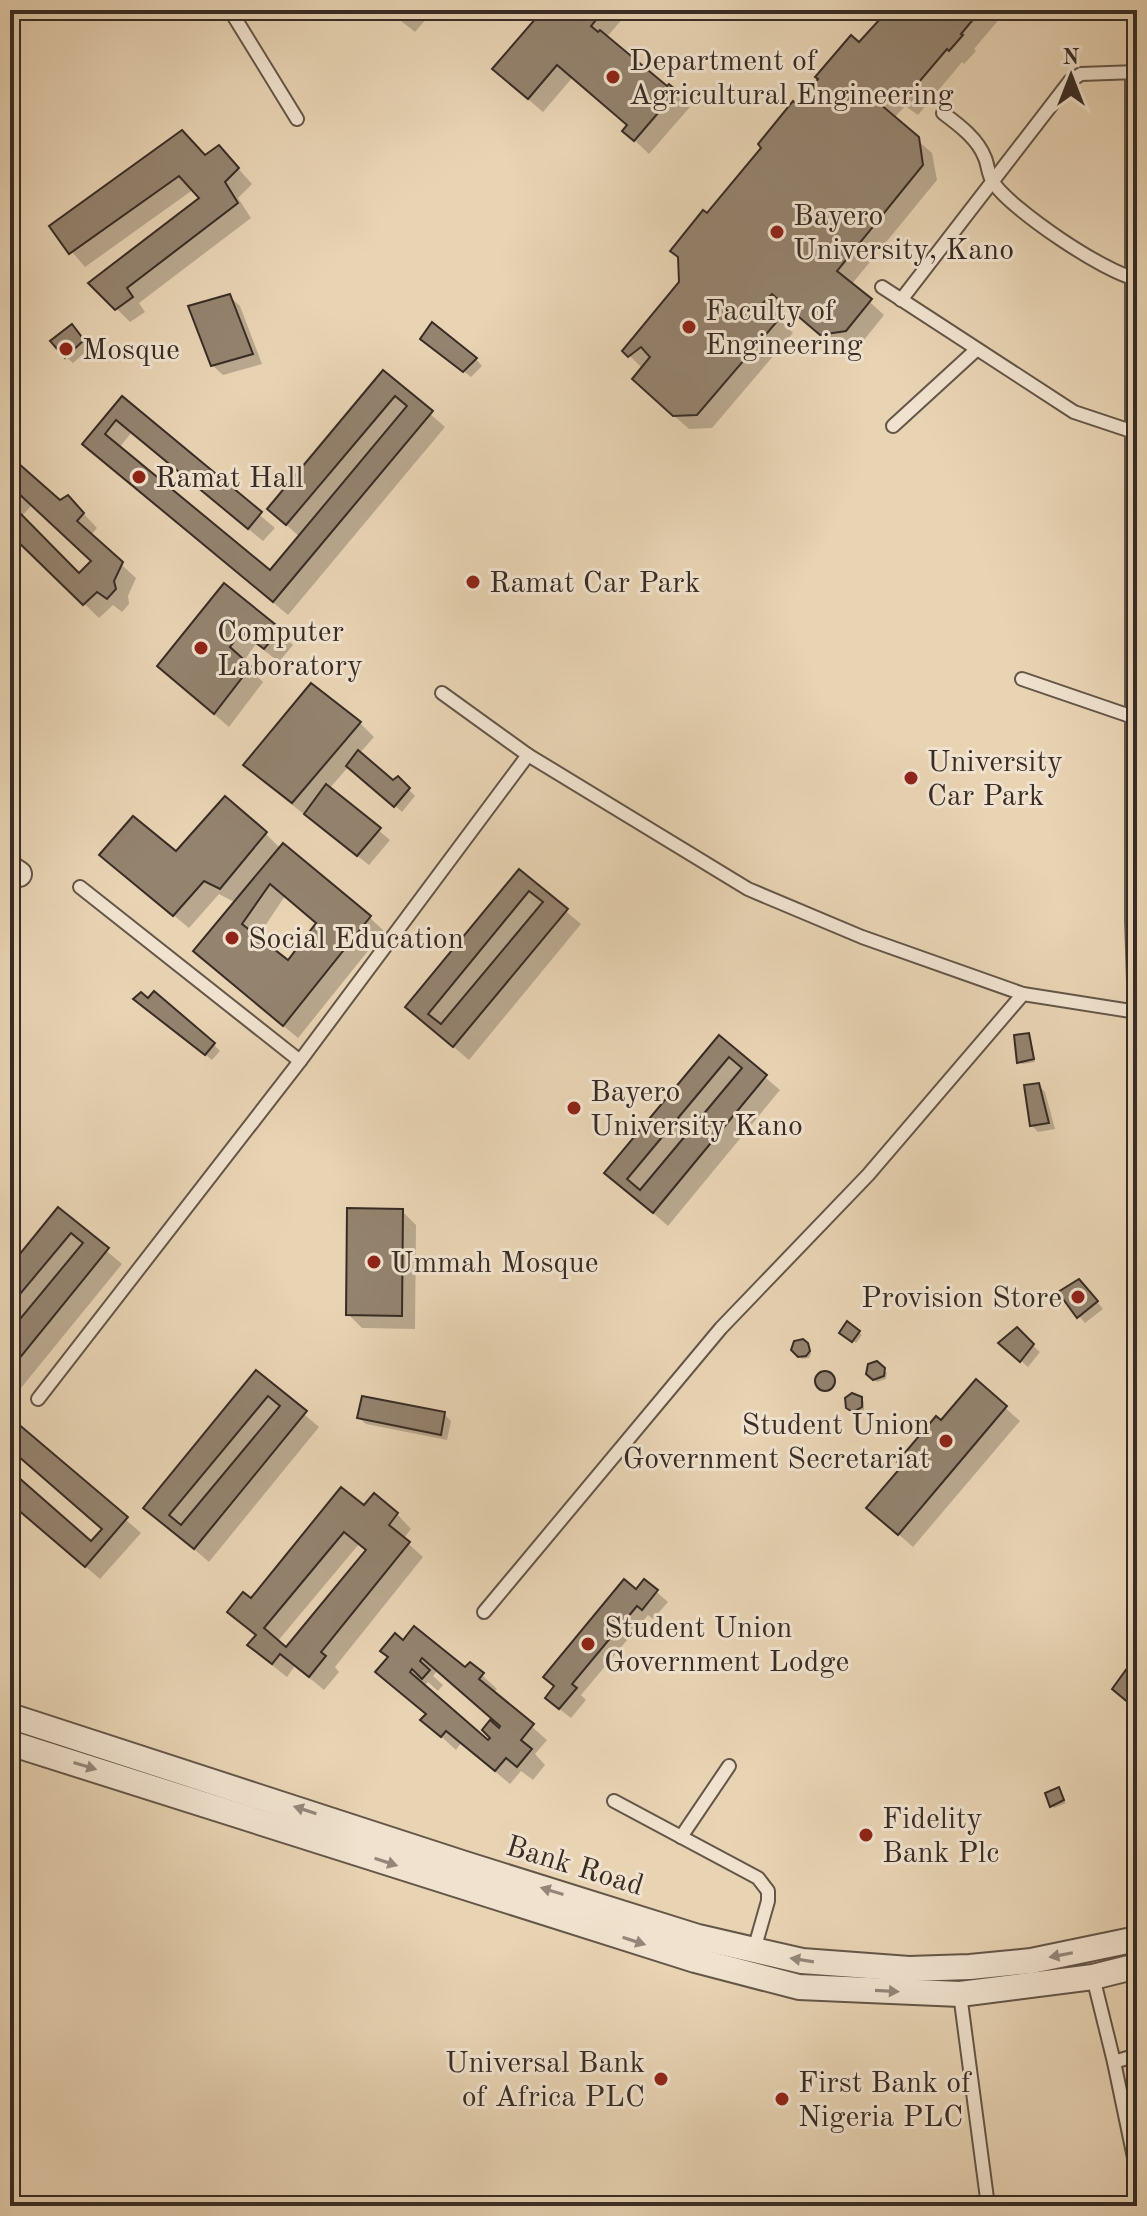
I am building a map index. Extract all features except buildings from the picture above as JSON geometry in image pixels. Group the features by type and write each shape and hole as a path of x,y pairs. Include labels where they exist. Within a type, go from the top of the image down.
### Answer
{"street":[{"name":"Bank Road","path":"10,1716 698,1937 802,1961 909,1969 970,1967 1031,1961 1137,1939"},
{"path":"10,1743 695,1960 799,1987 960,1994 1093,1977 1137,1966"}],"lane":[{"path":"230,10 297,119"},
{"path":"901,300 1075,77 1134,72 1132,919 1137,1072"},
{"path":"943,113 966,130 984,155 992,180 1016,208 1088,255 1134,279"},
{"path":"882,287 1074,412 1134,432"},
{"path":"893,426 976,350"},
{"path":"1022,679 1133,717"},
{"path":"442,693 528,755 748,889 862,937 1023,994 1136,1012"},
{"path":"38,1399 300,1061 528,755"},
{"path":"80,887 300,1061"},
{"path":"484,1612 721,1328 868,1175 1023,994"},
{"path":"681,1837 729,1766"},
{"path":"614,1801 758,1878 768,1891 768,1901 754,1950"},
{"path":"1093,1977 1137,2172"},
{"path":"960,1994 988,2206"},
{"path":"1114,2062 1137,2055"}],"place":[{"name":"Department of Agricultural Engineering","path":"613,77"},
{"name":"Bayero University, Kano","path":"777,232"},
{"name":"Faculty of Engineering","path":"689,327"},
{"name":"Mosque","path":"66,349"},
{"name":"Ramat Hall","path":"139,477"},
{"name":"Ramat Car Park","path":"473,582"},
{"name":"Computer Laboratory","path":"201,648"},
{"name":"University Car Park","path":"911,778"},
{"name":"Social Education","path":"232,938"},
{"name":"Bayero University Kano","path":"574,1108"},
{"name":"Ummah Mosque","path":"374,1262"},
{"name":"Provision Store","path":"1078,1297"},
{"name":"Student Union Government Secretariat","path":"946,1441"},
{"name":"Student Union Government Lodge","path":"588,1644"},
{"name":"Fidelity Bank Plc","path":"866,1835"},
{"name":"Universal Bank of Africa PLC","path":"661,2079"},
{"name":"First Bank of Nigeria PLC","path":"782,2099"}]}
